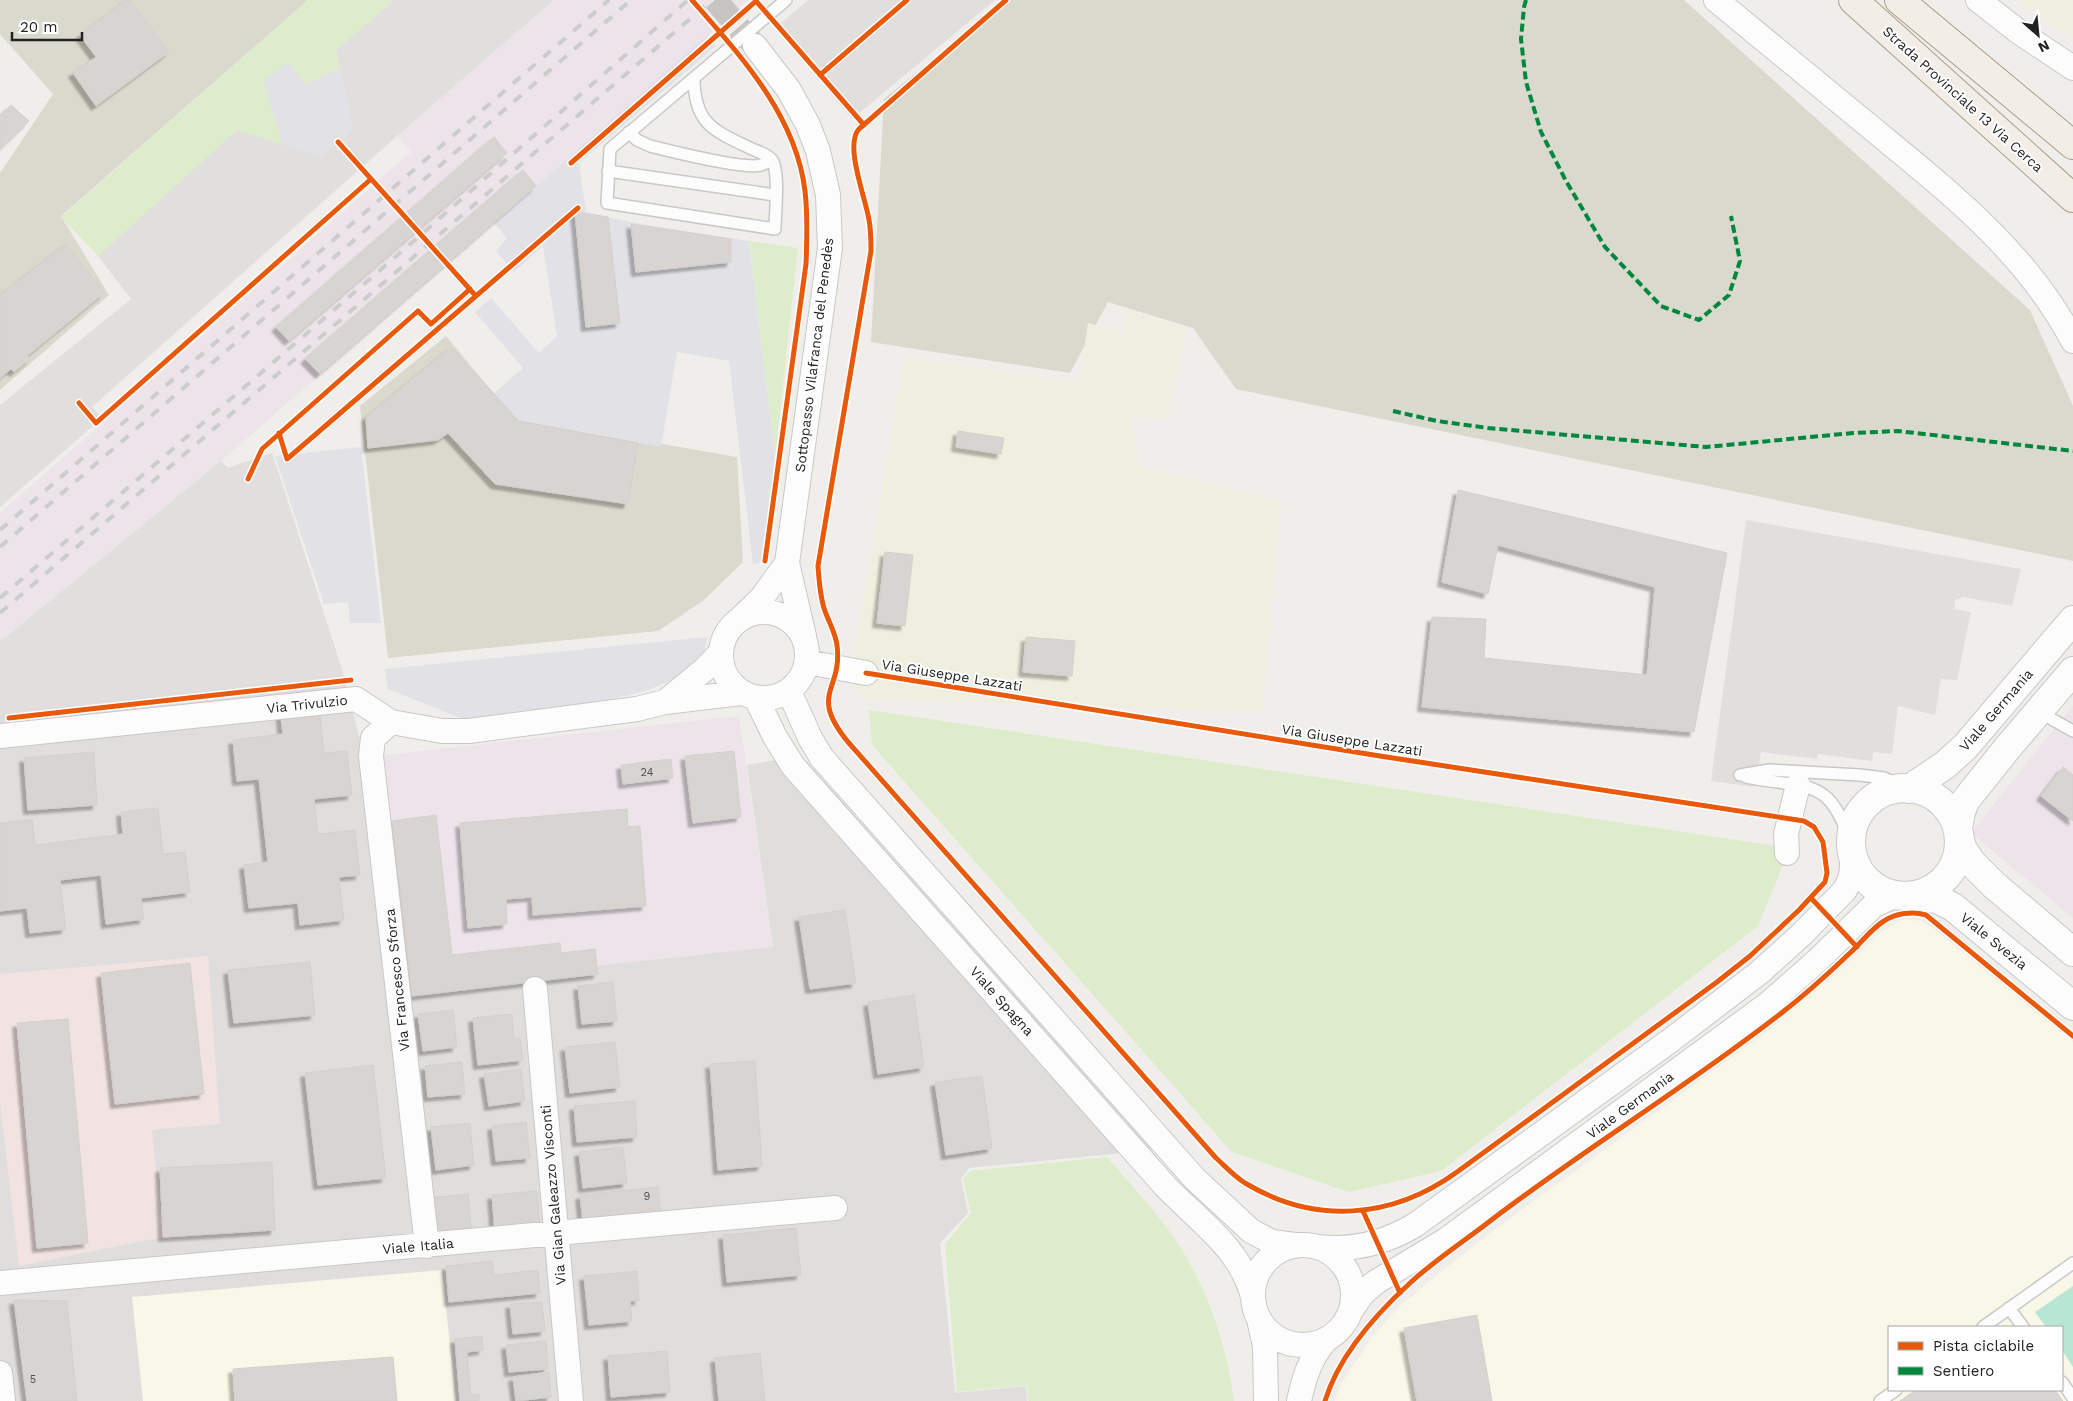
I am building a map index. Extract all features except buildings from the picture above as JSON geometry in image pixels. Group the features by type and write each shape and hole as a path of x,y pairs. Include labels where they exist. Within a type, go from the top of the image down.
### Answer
{"main road":[{"name":"Strada Provinciale 13 Via Cerca","path":"1853,0 2073,198"},
{"path":"1900,0 2073,145"}],"street":[{"path":"1716,0 1978,218 2040,287 2054,307 2073,341"},
{"path":"1978,0 2019,32 2073,68"},
{"name":"Sottopasso Vilafranca del Penedès","path":"754,46 794,97 812,133 827,187 830,214 830,248 787,563 804,636"},
{"name":"Sottopasso Vilafranca del Penedès","path":"742,617 761,599 787,563"},
{"path":"759,611 777,613 793,622 804,636 807,662 804,673 798,683 774,698 749,695 729,682 722,668 720,653 723,638 731,626 742,617 759,611"},
{"name":"Viale Germania","path":"1909,789 1938,771 1965,747 2073,620"},
{"name":"Via Trivulzio","path":"665,702 720,653"},
{"name":"Via Giuseppe Lazzati","path":"807,662 866,673"},
{"path":"2073,671 1965,801 1960,818 1959,836 1956,860 1945,878 1928,891 1906,896 1889,894 1871,884 1858,867 1852,849 1854,826 1866,806 1875,798 1888,792 1909,789 1927,793 1942,803 1954,819 1959,836 1964,853 1972,863 1994,885 2073,952"},
{"name":"Viale Spagna","path":"789,690 810,738 822,758 1184,1168 1251,1231 1272,1242 1307,1246"},
{"name":"Via Trivulzio","path":"0,736 356,699 391,722 442,731 469,731 637,709 665,702 749,695"},
{"name":"Viale Spagna","path":"749,695 793,766 1166,1186 1230,1251 1244,1272 1256,1308"},
{"name":"Via Francesco Sforza","path":"391,722 373,738 371,756 427,1246"},
{"path":"1787,852 1786,834 1800,778"},
{"name":"Viale Germania","path":"1307,1246 1356,1247 1377,1243 1410,1228 1718,1006 1760,972 1840,896 1850,879 1853,865 1852,849"},
{"name":"Viale Germania","path":"1350,1312 1363,1293 1376,1282 1446,1240 1768,1004 1818,960 1874,905 1892,897 1906,896"},
{"name":"Viale Svezia","path":"1906,896 1937,899 1952,907 2073,1006"},
{"name":"Via Gian Galeazzo Visconti","path":"535,989 571,1401"},
{"name":"Viale Italia","path":"0,1283 835,1208"},
{"path":"1266,1401 1266,1355 1256,1308 1256,1278 1264,1264 1278,1251 1307,1246 1336,1256 1349,1274 1354,1295 1350,1312 1342,1327 1328,1338 1314,1355 1306,1374 1300,1401"},
{"path":"1256,1308 1272,1334 1290,1344 1311,1345 1328,1338"}],"lane":[{"path":"694,78 694,97 706,124 719,133 764,154 772,160 775,169 775,229 607,204 608,171 610,149 786,0"},
{"path":"629,132 637,140 650,146 732,163 756,166 772,160"},
{"path":"608,171 775,195"},
{"path":"2039,712 2073,731"},
{"path":"1800,778 1884,778 1909,789"},
{"path":"1800,778 1824,793 1832,802 1845,825 1852,849"},
{"path":"1984,1326 2073,1263"},
{"path":"2009,1308 2022,1326"},
{"path":"2063,1383 2073,1398"},
{"path":"1880,1401 1895,1391"}],"shaded area":[{"path":"0,0 308,0 61,216 109,295 0,390 0,173 53,94 0,34"},
{"path":"394,0 554,0 397,136 92,407 102,418 0,507 0,405 131,299 98,256 237,130 321,156 351,131 353,129 336,50"},
{"path":"554,0 748,0 221,461 0,642 0,513 411,152 397,136"},
{"path":"808,0 995,0 852,119 775,28"},
{"path":"1005,0 1684,0 2030,310 2073,406 2073,561 1236,389 1193,328 1108,302 1070,373 871,342 884,99"},
{"path":"706,36 716,46 579,163 586,212 635,223 749,241 775,458 765,561 753,564 729,361 677,352 661,447 519,421 493,394 523,368 475,312 491,298 539,353 557,336 543,246 514,272 496,251 507,238 494,223"},
{"path":"288,62 305,84 340,68 353,129 321,156 283,145 263,81"},
{"path":"446,336 514,418 737,457 743,562 704,600 658,631 388,658 360,406"},
{"path":"361,447 381,623 350,623 348,602 324,604 275,456"},
{"path":"272,453 343,673 367,767 773,947 747,765 802,756 1153,1150 969,1168 961,1179 968,1213 940,1243 955,1393 1026,1386 1027,1401 0,1401 0,642 221,461 228,468"},
{"path":"272,453 343,673 0,713 0,642 221,461 228,468"},
{"path":"1746,520 2021,569 2012,606 1963,597 1955,600 1954,609 1971,612 1957,680 1941,679 1935,715 1898,706 1892,754 1873,752 1872,761 1818,754 1817,759 1761,752 1755,787 1711,781"},
{"path":"707,637 704,654 681,676 646,691 599,702 468,719 460,718 388,689 385,669"},
{"path":"2073,705 2073,918 1971,833"},
{"path":"739,716 773,947 406,986 374,756"},
{"path":"1904,919 1921,921 1932,927 2073,1042 2073,1401 1334,1401 1342,1382 1373,1336 1398,1308 1426,1284 1490,1233 1769,1030 1828,981 1882,931"},
{"path":"208,956 220,1124 152,1130 163,1237 19,1266 0,1102 0,974"},
{"path":"938,1225 955,1393 879,1401 861,1401 844,1235"},
{"path":"442,1270 456,1401 143,1401 132,1297"}],"green space":[{"path":"308,0 394,0 336,50 340,68 305,84 283,145 237,131 98,256 61,217"},
{"path":"2017,0 2073,0 2073,39"},
{"path":"749,241 798,248 775,458"},
{"path":"1128,311 1187,330 1167,419 1131,416 1139,466 1281,502 1262,711 867,699 849,682 905,357 1079,383 1088,323 1123,333"},
{"path":"869,710 1790,848 1758,926 1441,1171 1349,1192 1232,1152 872,745"},
{"path":"1107,1157 1164,1224 1191,1265 1211,1308 1225,1354 1234,1401 1028,1401 1027,1385 957,1392 945,1244 971,1213 963,1179 970,1171"},
{"path":"2073,1286 2073,1367 2063,1352 2063,1326 2045,1326 2035,1312"}],"tunnel":[{"path":"715,0 755,46"}],"railway":[{"path":"0,530 609,0"},
{"path":"0,547 631,0"},
{"path":"0,598 415,240 688,0"},
{"path":"0,613 712,0"}],"marked path":[{"path":"1526,0 1521,39 1526,82 1541,132 1566,181 1605,247 1661,306 1699,320 1729,295 1740,261 1731,216"},
{"path":"1393,411 1437,421 1488,428 1706,447 1853,433 1898,431 2073,451"}],"cycle path":[{"path":"692,0 729,42 778,112 800,163 805,191 807,219 806,264 765,561"},
{"path":"820,75 907,0"},
{"path":"866,673 1380,756 1804,821 1814,827 1823,842 1827,873 1825,882 1799,910 1750,956 1457,1172 1432,1188 1380,1207 1353,1211 1326,1210 1299,1206 1272,1197 1245,1183 1216,1158 848,742 836,726 830,713 830,692 838,660 837,645 823,603 818,566 871,251 869,220 855,159 855,137 859,129 1006,0"},
{"path":"571,163 756,1 864,125"},
{"path":"338,142 475,295"},
{"path":"79,403 96,423 371,179"},
{"path":"279,433 287,459 578,208"},
{"path":"248,479 262,449 418,311 431,324 470,289"},
{"path":"9,718 351,680"},
{"path":"1811,898 1857,947"},
{"path":"1325,1401 1339,1368 1371,1322 1420,1274 1530,1191 1749,1038 1809,990 1879,924 1889,918 1916,913 1926,915 2073,1036"},
{"path":"1363,1211 1400,1293"}]}
